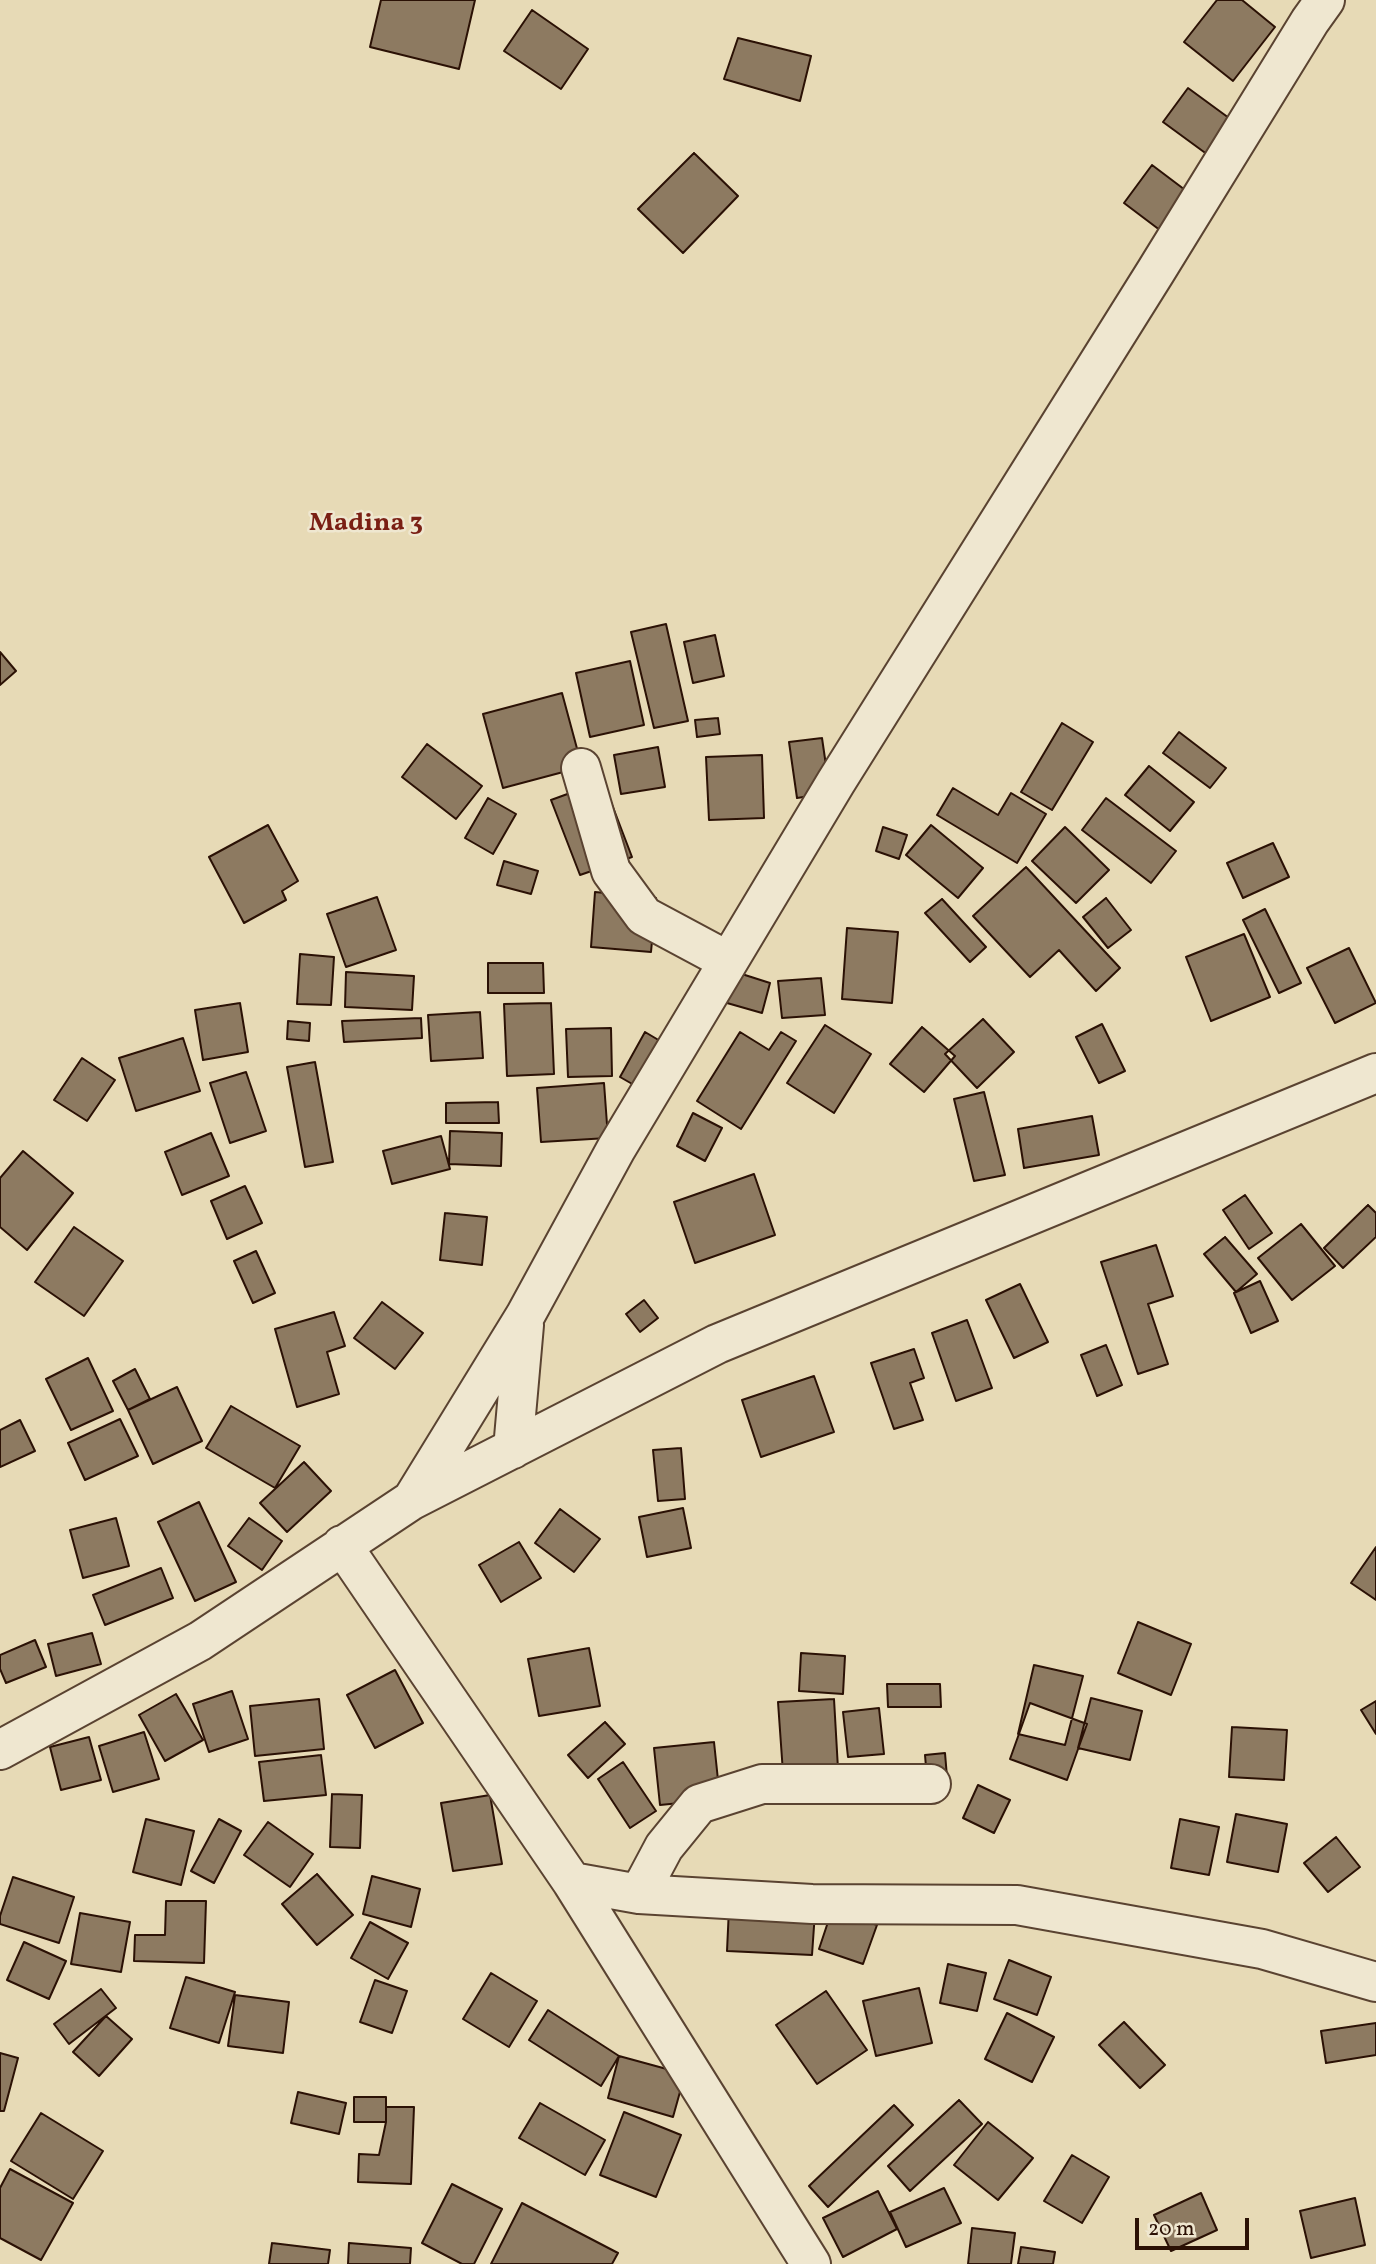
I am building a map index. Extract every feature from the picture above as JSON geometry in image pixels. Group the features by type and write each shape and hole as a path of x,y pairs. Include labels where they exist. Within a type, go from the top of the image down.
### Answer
{"street":[{"path":"412,1500 525,1316 616,1149 836,782 1325,0"},
{"path":"581,768 611,870 644,916 728,961"},
{"path":"0,1750 200,1641 412,1500 717,1344 1376,1073"},
{"path":"513,1449 525,1316"},
{"path":"342,1545 572,1882 811,2264"},
{"path":"639,1894 664,1847 699,1804 762,1784 932,1784"},
{"path":"572,1882 639,1894 812,1905 1017,1905 1262,1949 1376,1982"}],"building":[{"path":"381,0 475,0 459,69 370,47"},
{"path":"1217,0 1242,0 1275,27 1233,81 1184,42"},
{"path":"532,10 588,49 561,89 504,51"},
{"path":"738,38 811,56 800,101 724,79"},
{"path":"1188,88 1244,129 1219,163 1163,122"},
{"path":"694,153 738,196 683,253 638,209"},
{"path":"1152,165 1205,205 1177,243 1124,203"},
{"path":"666,624 688,721 654,728 631,632"},
{"path":"715,635 724,676 693,683 684,642"},
{"path":"0,652 16,671 0,685"},
{"path":"630,661 644,725 590,737 576,673"},
{"path":"562,693 582,767 503,788 483,714"},
{"path":"718,718 720,734 697,737 695,720"},
{"path":"1062,723 1093,742 1052,810 1021,792"},
{"path":"1179,732 1226,768 1210,788 1163,753"},
{"path":"822,738 830,793 797,798 789,742"},
{"path":"427,744 482,786 456,819 402,777"},
{"path":"658,747 665,787 621,794 614,755"},
{"path":"762,755 764,818 709,820 706,757"},
{"path":"1149,766 1194,802 1170,831 1125,795"},
{"path":"603,781 632,857 580,875 551,800"},
{"path":"953,788 998,815 1011,793 1046,814 1017,863 937,815"},
{"path":"488,798 516,814 493,854 465,838"},
{"path":"1106,798 1176,851 1151,883 1082,830"},
{"path":"268,825 298,881 282,891 286,900 244,923 209,857"},
{"path":"931,825 983,868 958,898 906,855"},
{"path":"883,827 907,835 899,859 876,851"},
{"path":"1065,827 1109,870 1076,903 1032,861"},
{"path":"1273,843 1289,877 1243,898 1227,863"},
{"path":"504,861 538,871 531,894 497,885"},
{"path":"1026,867 1120,968 1096,991 1059,950 1030,977 973,916"},
{"path":"595,892 656,898 651,952 591,947"},
{"path":"377,897 396,950 346,967 327,914"},
{"path":"1106,898 1131,930 1108,948 1083,917"},
{"path":"942,899 986,947 970,962 925,913"},
{"path":"1265,909 1301,983 1279,993 1243,920"},
{"path":"847,928 898,932 892,1003 842,999"},
{"path":"1244,934 1270,997 1211,1021 1186,957"},
{"path":"1349,948 1376,1003 1335,1023 1307,968"},
{"path":"300,954 334,957 331,1005 297,1004"},
{"path":"488,963 543,963 544,993 488,993"},
{"path":"723,968 770,983 762,1013 713,999"},
{"path":"346,972 414,976 412,1010 345,1007"},
{"path":"821,978 825,1015 782,1018 778,981"},
{"path":"240,1003 248,1052 203,1060 195,1010"},
{"path":"551,1003 554,1074 507,1076 504,1004"},
{"path":"480,1012 483,1058 431,1061 428,1015"},
{"path":"421,1018 422,1038 344,1042 342,1021"},
{"path":"983,1019 1014,1052 977,1088 945,1054"},
{"path":"288,1021 310,1023 309,1041 287,1039"},
{"path":"1102,1024 1125,1071 1099,1083 1076,1037"},
{"path":"825,1025 871,1054 834,1113 787,1083"},
{"path":"922,1027 955,1056 924,1092 890,1064"},
{"path":"611,1028 612,1076 568,1077 566,1029"},
{"path":"645,1032 672,1048 648,1093 620,1077"},
{"path":"740,1032 769,1050 781,1032 796,1041 741,1129 697,1101"},
{"path":"183,1038 200,1091 136,1111 119,1058"},
{"path":"82,1058 115,1080 87,1121 54,1100"},
{"path":"315,1062 333,1162 305,1167 287,1067"},
{"path":"246,1072 266,1131 230,1143 210,1083"},
{"path":"604,1083 608,1138 541,1142 537,1088"},
{"path":"984,1092 1005,1175 974,1181 954,1099"},
{"path":"498,1102 499,1123 446,1123 446,1103"},
{"path":"693,1113 722,1128 705,1161 677,1146"},
{"path":"1092,1116 1099,1155 1024,1168 1018,1129"},
{"path":"450,1131 502,1133 501,1166 449,1164"},
{"path":"211,1133 229,1176 182,1195 165,1152"},
{"path":"441,1136 450,1169 392,1184 383,1151"},
{"path":"23,1151 73,1193 27,1250 0,1227 0,1178"},
{"path":"754,1174 775,1235 695,1263 674,1202"},
{"path":"245,1186 262,1223 227,1239 211,1201"},
{"path":"1245,1195 1272,1233 1249,1249 1223,1210"},
{"path":"1368,1205 1376,1213 1376,1237 1343,1268 1324,1248"},
{"path":"445,1213 487,1217 482,1265 440,1260"},
{"path":"1301,1224 1335,1266 1292,1300 1258,1258"},
{"path":"74,1227 123,1261 84,1316 35,1282"},
{"path":"1225,1237 1257,1274 1236,1292 1204,1254"},
{"path":"1156,1245 1173,1296 1148,1304 1168,1364 1138,1374 1101,1262"},
{"path":"256,1251 275,1293 253,1303 234,1261"},
{"path":"1260,1281 1278,1321 1251,1333 1234,1293"},
{"path":"1020,1284 1048,1342 1014,1358 986,1300"},
{"path":"644,1300 658,1318 640,1332 626,1314"},
{"path":"382,1302 423,1333 395,1369 354,1338"},
{"path":"334,1312 345,1346 327,1352 339,1394 297,1407 275,1329"},
{"path":"967,1320 992,1388 956,1401 932,1333"},
{"path":"1106,1345 1122,1385 1097,1396 1081,1355"},
{"path":"914,1349 924,1378 910,1383 923,1420 894,1429 871,1363"},
{"path":"88,1358 113,1411 71,1430 46,1379"},
{"path":"135,1369 150,1399 128,1410 113,1381"},
{"path":"814,1376 834,1432 761,1457 742,1400"},
{"path":"177,1387 202,1441 153,1464 128,1410"},
{"path":"231,1406 300,1446 275,1488 206,1448"},
{"path":"120,1419 138,1456 85,1480 68,1443"},
{"path":"20,1420 35,1451 0,1467 0,1430"},
{"path":"681,1448 685,1499 658,1501 653,1450"},
{"path":"304,1462 331,1491 287,1532 260,1503"},
{"path":"199,1502 236,1582 195,1601 158,1522"},
{"path":"683,1508 691,1548 647,1557 639,1517"},
{"path":"560,1509 600,1539 574,1572 535,1543"},
{"path":"116,1518 129,1566 83,1578 70,1530"},
{"path":"249,1518 282,1541 262,1570 228,1546"},
{"path":"519,1542 541,1578 501,1602 479,1565"},
{"path":"1376,1547 1376,1600 1351,1583"},
{"path":"161,1568 173,1598 105,1625 93,1595"},
{"path":"1138,1622 1191,1644 1171,1695 1118,1673"},
{"path":"92,1633 101,1664 56,1676 48,1644"},
{"path":"35,1640 46,1667 6,1683 0,1669 0,1655"},
{"path":"589,1648 600,1706 539,1716 528,1659"},
{"path":"801,1653 845,1656 843,1694 799,1691"},
{"path":"1034,1665 1083,1676 1065,1745 1018,1734"},
{"path":"395,1670 423,1723 375,1748 347,1695"},
{"path":"887,1684 940,1684 941,1707 888,1707"},
{"path":"232,1691 248,1739 209,1752 193,1704"},
{"path":"176,1694 203,1740 165,1761 139,1715"},
{"path":"1091,1698 1142,1711 1130,1760 1078,1748"},
{"path":"319,1699 324,1749 255,1756 250,1706"},
{"path":"834,1699 838,1769 783,1773 778,1702"},
{"path":"1376,1701 1376,1734 1361,1710"},
{"path":"1030,1703 1087,1724 1067,1780 1010,1759"},
{"path":"879,1708 884,1754 848,1757 843,1712"},
{"path":"605,1722 625,1744 588,1778 568,1755"},
{"path":"1232,1727 1287,1730 1284,1780 1229,1777"},
{"path":"144,1732 159,1779 113,1792 99,1746"},
{"path":"89,1737 101,1780 61,1790 50,1747"},
{"path":"714,1742 720,1799 660,1805 654,1748"},
{"path":"945,1753 947,1777 927,1779 925,1755"},
{"path":"321,1755 326,1795 264,1801 259,1762"},
{"path":"623,1762 656,1811 630,1828 598,1779"},
{"path":"978,1785 1010,1800 994,1833 963,1818"},
{"path":"332,1794 362,1795 360,1848 330,1847"},
{"path":"490,1795 502,1864 453,1871 441,1803"},
{"path":"1236,1814 1287,1824 1278,1872 1227,1862"},
{"path":"146,1819 194,1831 181,1885 133,1872"},
{"path":"219,1819 241,1831 214,1883 191,1871"},
{"path":"1180,1819 1219,1827 1209,1875 1171,1868"},
{"path":"268,1822 313,1854 290,1887 244,1855"},
{"path":"1336,1837 1360,1867 1328,1892 1304,1863"},
{"path":"317,1874 353,1915 317,1945 282,1904"},
{"path":"372,1876 420,1889 411,1927 363,1914"},
{"path":"13,1877 74,1897 59,1943 0,1924 0,1916"},
{"path":"166,1901 206,1901 204,1963 134,1961 135,1935 165,1935"},
{"path":"729,1908 815,1912 812,1955 727,1951"},
{"path":"832,1910 877,1925 863,1964 819,1949"},
{"path":"80,1913 130,1922 121,1972 71,1964"},
{"path":"370,1922 408,1943 388,1979 351,1958"},
{"path":"24,1942 66,1961 49,1999 7,1980"},
{"path":"1009,1960 1051,1977 1037,2015 994,1999"},
{"path":"948,1964 986,1973 977,2011 940,2003"},
{"path":"491,1973 537,2001 509,2047 463,2019"},
{"path":"186,1977 235,1992 219,2043 170,2028"},
{"path":"375,1980 407,1991 392,2033 360,2022"},
{"path":"919,1988 932,2043 876,2056 863,2001"},
{"path":"101,1989 116,2008 69,2044 54,2024"},
{"path":"826,1991 867,2050 817,2084 776,2025"},
{"path":"235,1995 289,2002 283,2053 228,2046"},
{"path":"548,2010 619,2056 601,2086 529,2040"},
{"path":"1007,2013 1054,2037 1032,2082 985,2059"},
{"path":"106,2016 132,2039 99,2076 73,2052"},
{"path":"1124,2022 1165,2065 1140,2088 1099,2045"},
{"path":"1376,2023 1376,2055 1326,2063 1321,2031"},
{"path":"0,2053 18,2058 4,2111 0,2111"},
{"path":"619,2056 685,2074 673,2117 608,2098"},
{"path":"298,2092 346,2103 339,2134 291,2123"},
{"path":"354,2097 386,2097 386,2122 354,2122"},
{"path":"959,2100 982,2124 910,2191 888,2166"},
{"path":"540,2103 605,2140 585,2175 519,2138"},
{"path":"894,2105 913,2125 828,2207 809,2186"},
{"path":"386,2107 414,2107 411,2184 358,2182 359,2154 379,2155 386,2122"},
{"path":"624,2112 681,2135 656,2197 600,2175"},
{"path":"41,2113 103,2151 73,2199 11,2161"},
{"path":"988,2122 1033,2158 998,2200 954,2165"},
{"path":"1072,2155 1109,2177 1082,2223 1044,2201"},
{"path":"10,2169 73,2203 41,2260 0,2238 0,2188"},
{"path":"452,2184 502,2209 474,2264 462,2264 422,2243"},
{"path":"944,2188 961,2223 906,2247 890,2212"},
{"path":"878,2191 897,2229 843,2257 823,2218"},
{"path":"1201,2193 1217,2230 1171,2251 1154,2215"},
{"path":"1355,2198 1365,2245 1311,2258 1300,2211"},
{"path":"522,2203 618,2253 612,2264 491,2264"},
{"path":"972,2228 1015,2233 1011,2264 968,2264"},
{"path":"272,2243 330,2250 328,2264 269,2264"},
{"path":"349,2243 411,2248 410,2264 348,2264"},
{"path":"1021,2247 1055,2252 1053,2264 1018,2264"}],"district":[{"name":"Madina 3","path":"366,525"}]}
